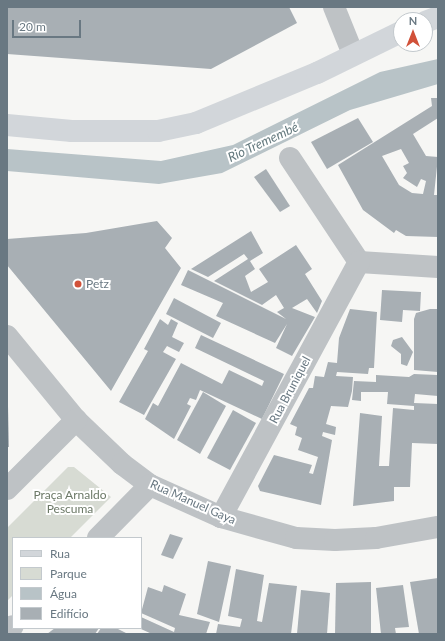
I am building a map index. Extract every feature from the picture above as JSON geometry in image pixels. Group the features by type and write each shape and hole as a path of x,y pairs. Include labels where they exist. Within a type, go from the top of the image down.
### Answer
{"main road":[{"path":"7,125 109,131 158,130 181,126 317,73 352,54 393,36"}],"street":[{"path":"334,7 352,54"},
{"path":"290,158 359,262 438,267"},
{"name":"Rua Bruniquel","path":"221,517 359,262"},
{"name":"Rua Manuel Gaya","path":"7,336 76,420 150,485 221,517 296,538 335,540 376,538 438,527"},
{"path":"7,489 76,420"},
{"path":"99,537 150,485"}],"green space":[{"name":"Praça Arnaldo Pescuma","path":"68,467 74,467 111,497 71,537 12,537 12,596 7,601 7,528"}],"water":[{"name":"Rio Tremembé","path":"438,59 438,84 350,110 222,173 159,184 7,171 7,149 161,161 233,145 380,72"}],"building":[{"path":"7,7 289,7 297,23 211,69 7,54"},
{"path":"431,98 438,98 438,118 413,134 426,156 438,157 434,195 438,195 438,237 406,236 396,230 394,233 363,210 338,165 432,106","holes":["401,149 409,163 403,166 407,173 403,178 417,187 421,179 426,181 423,194 412,193 399,185 382,156"]},
{"path":"358,118 373,142 327,169 311,142"},
{"path":"266,169 290,206 280,212 254,177"},
{"path":"157,221 172,238 165,248 181,268 111,391 7,265 7,239 86,233"},
{"path":"251,231 263,253 250,261 255,269 245,276 251,292 268,282 259,269 296,245 312,269 305,274 322,301 317,313 307,299 292,308 315,317 292,356 276,348 287,324 275,343 216,316 223,303 181,285 188,270 286,319 277,312 284,308 276,295 262,305 214,281 248,259 244,254 208,277 191,269"},
{"path":"382,290 421,292 420,311 403,310 402,322 380,320"},
{"path":"174,298 221,323 213,338 166,314"},
{"path":"350,309 377,312 374,368 369,368 368,374 337,372 336,376 353,377 352,391 348,407 331,406 326,424 336,427 335,435 323,432 322,436 332,440 321,505 260,491 258,486 274,455 312,465 309,473 313,474 318,457 298,450 302,438 295,435 297,427 290,424 309,388 313,388 315,376 324,377 328,362 337,363 339,338"},
{"path":"430,309 438,309 438,372 414,370 414,319 416,313"},
{"path":"160,319 168,325 171,319 178,323 172,337 184,343 179,352 167,346 163,352 176,359 144,415 119,402 148,351 144,349"},
{"path":"201,335 284,374 262,419 200,390 196,400 190,398 187,404 191,406 174,439 145,419 153,403 158,406 181,363 222,384 229,370 262,386 264,381 195,348"},
{"path":"402,337 413,352 407,366 401,364 401,354 391,346 393,340"},
{"path":"414,374 437,375 438,396 415,394 414,403 438,404 438,444 412,443 410,487 394,487 394,501 353,506 360,413 382,416 379,466 389,466 393,408 414,410 414,406 387,404 388,392 361,392 361,401 352,400 354,381 376,382 376,375 409,377"},
{"path":"203,392 226,406 200,454 177,440"},
{"path":"8,406 9,447 7,447"},
{"path":"233,410 256,423 230,470 207,458"},
{"path":"170,534 183,538 173,559 161,555"},
{"path":"208,561 231,566 219,622 197,614"},
{"path":"236,569 264,575 257,621 262,622 269,583 297,586 291,634 216,634 218,624 240,627 242,619 228,616"},
{"path":"438,578 438,634 419,634 410,582"},
{"path":"371,582 371,634 335,634 336,583"},
{"path":"164,585 186,594 179,615 210,622 206,634 152,634 141,629 142,617 174,632 175,628 142,613 148,587 162,592"},
{"path":"403,585 409,627 395,628 396,634 381,634 376,588"},
{"path":"301,590 330,593 327,634 297,634"},
{"path":"54,629 98,629 95,634 47,634"},
{"path":"100,629 118,629 126,633 97,634"}],"place":[{"name":"Petz","path":"78,284"}]}
